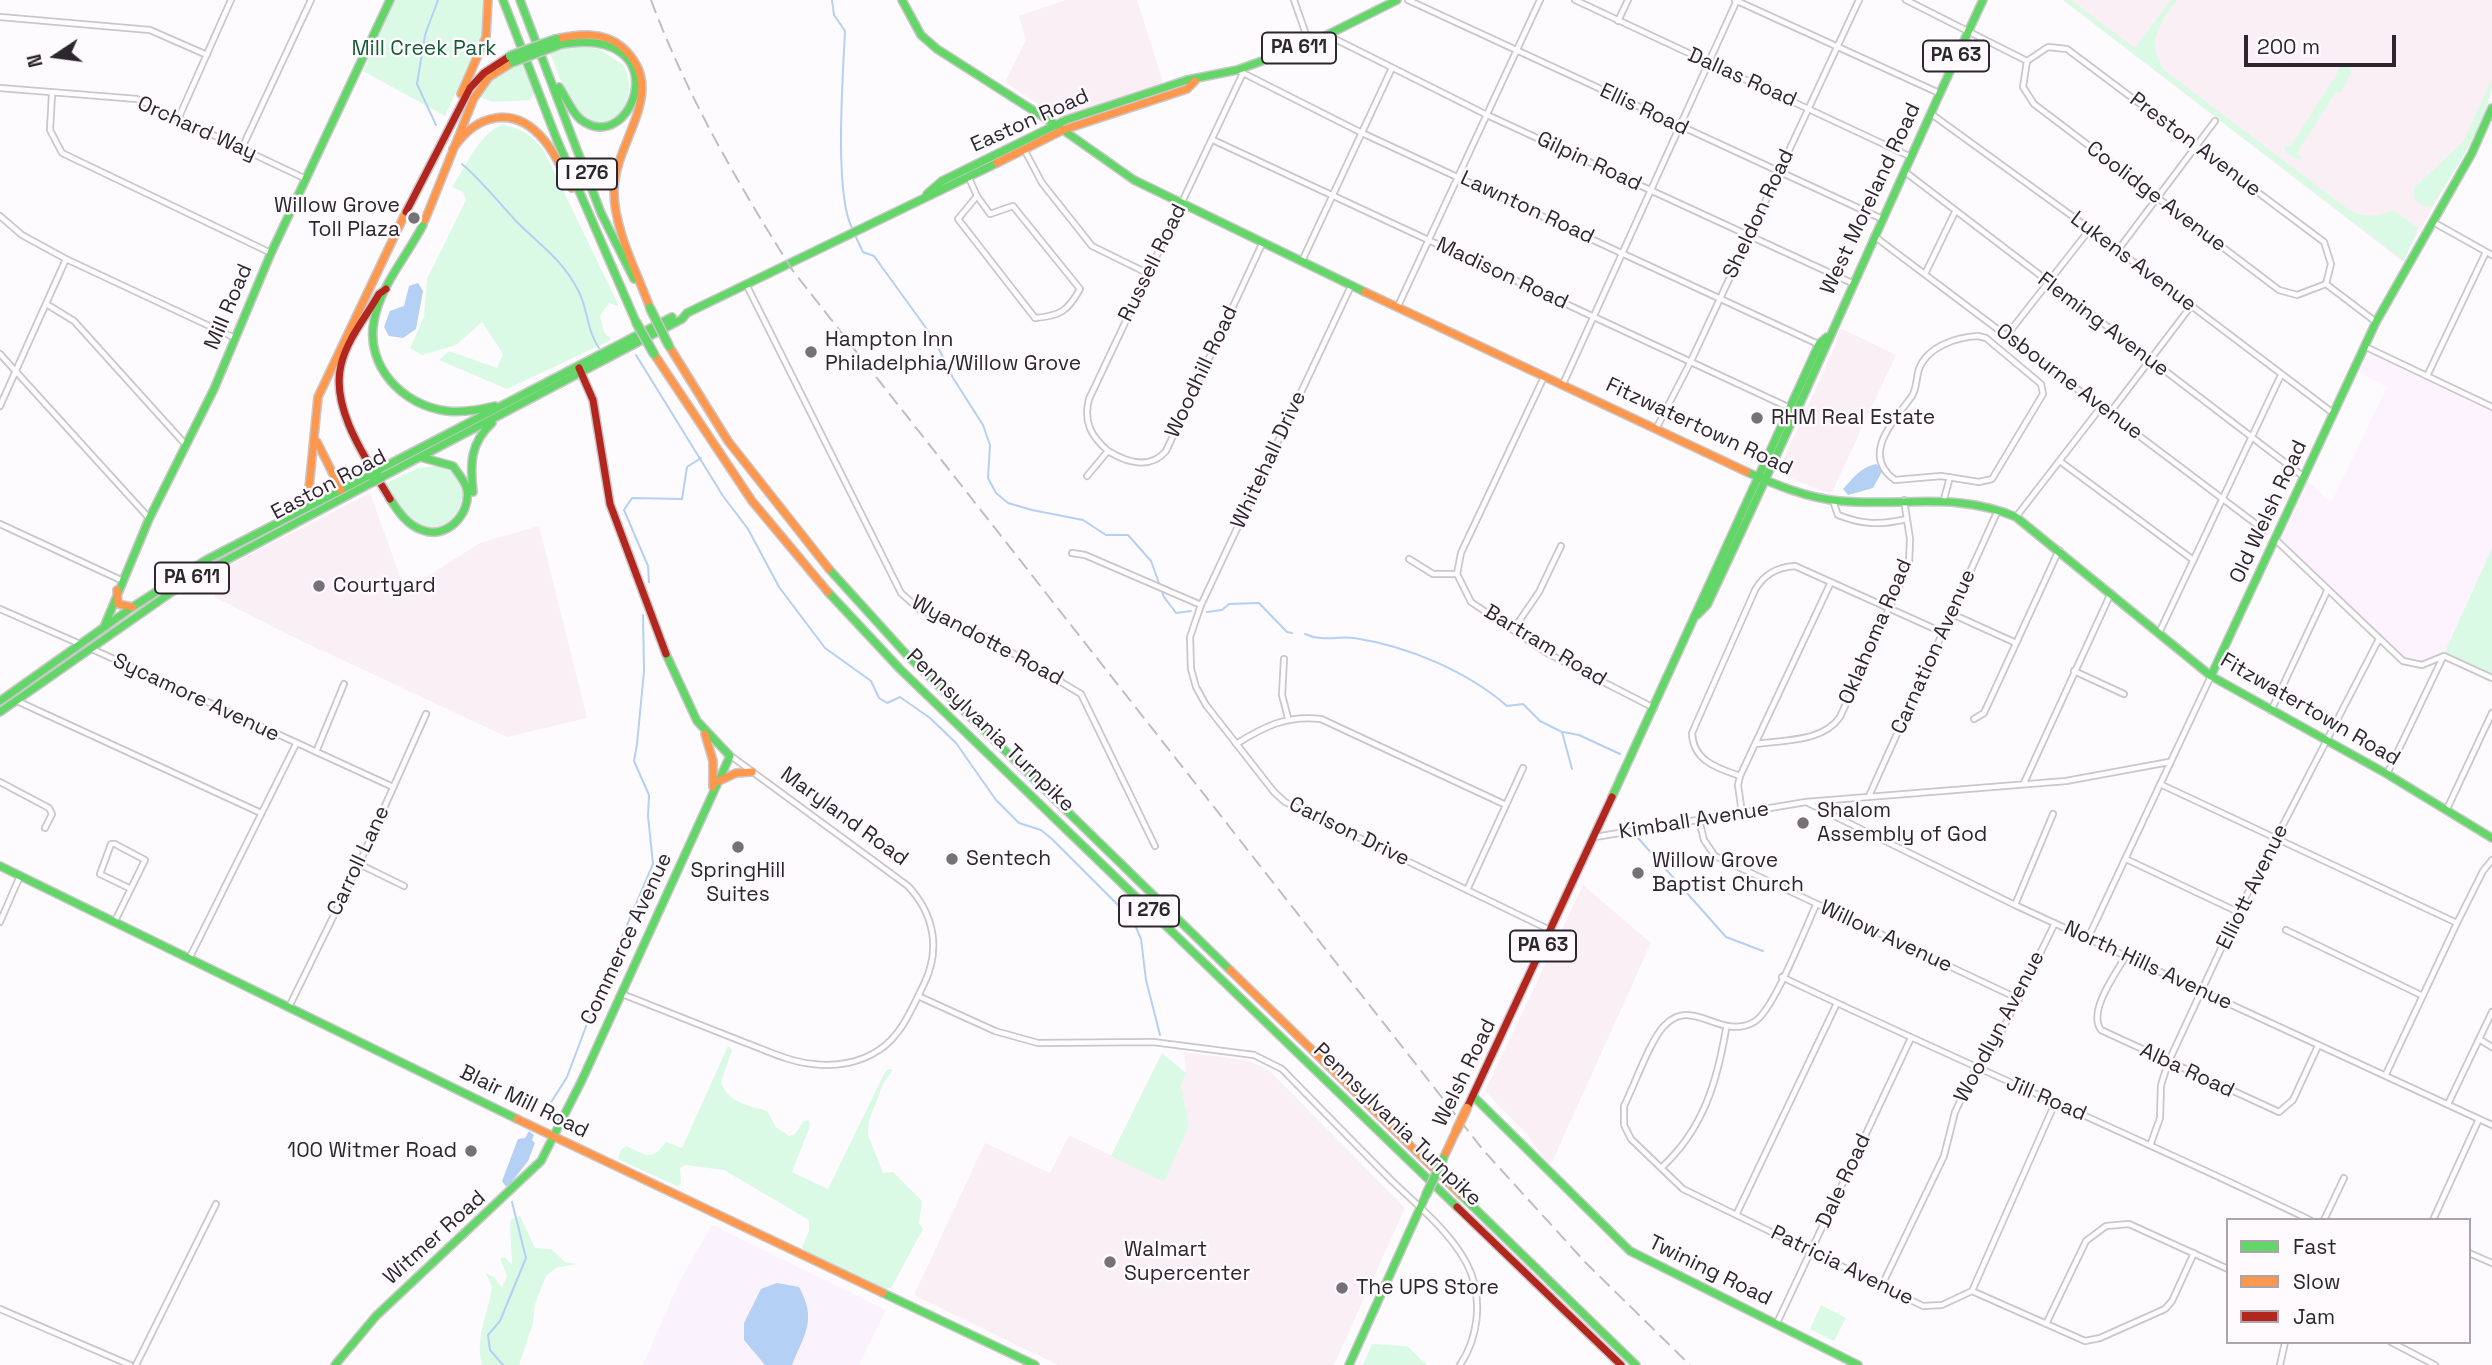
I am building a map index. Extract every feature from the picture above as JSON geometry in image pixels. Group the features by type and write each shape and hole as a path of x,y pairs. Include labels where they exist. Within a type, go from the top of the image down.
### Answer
{"main road":[{"name":"Mill Road","path":"104,634 117,590 149,519 236,338 271,253 390,0"},
{"path":"456,114 461,94 489,26 488,0"},
{"name":"Pennsylvania Turnpike","path":"503,0 557,140 636,322 708,440 818,582 900,668 1621,1365"},
{"name":"Pennsylvania Turnpike","path":"520,0 601,213 669,345 728,440 787,520 850,596 914,663 1636,1365"},
{"name":"Fitzwatertown Road","path":"902,0 928,42 1059,127 1134,180 1262,244 1763,478 1833,500 1944,499 1999,508 2016,517 2059,549 2211,676 2447,808 2492,838"},
{"name":"Easton Road","path":"927,194 930,188 942,181 1059,127 1187,89 1195,81 1240,72 1329,36 1397,0"},
{"name":"West Moreland Road","path":"1763,478 1813,377 1827,337 1983,0"},
{"path":"252,536 294,509 306,494 316,463 311,421 318,397 405,214 477,79 512,59 588,34 606,37 627,49 643,78 642,101 615,168 612,193 614,208 650,308"},
{"path":"534,36 561,92 580,119 603,127 624,117 633,106 638,88 628,61 614,48 592,41 557,42"},
{"path":"507,403 466,412 445,412 414,401 395,387 381,368 372,342 373,321 386,289 424,223 481,86 512,59"},
{"name":"Old Welsh Road","path":"2211,676 2376,322 2472,153 2492,108"},
{"path":"453,149 470,128 487,118 507,118 528,126 546,142 599,238"},
{"name":"Easton Road","path":"0,712 104,634 134,607 206,561 341,490 420,457 672,317 687,313 927,194 934,194 969,177 1024,149 1059,127"},
{"path":"386,289 379,294 344,358 340,374 341,400 400,514 424,531 444,530 455,524 464,512 467,486 453,466 420,457"},
{"name":"Easton Road","path":"380,474 507,403 682,319 687,313"},
{"name":"West Moreland Road","path":"1613,796 1697,615 1707,606 1819,344 1827,337"},
{"path":"338,354 334,379 339,407 394,513 413,532 427,537 440,536 464,521 472,502 471,450 495,416"},
{"name":"Maryland Road","path":"579,369 593,401 606,488 615,521 678,686 704,730 730,756"},
{"path":"311,421 316,440 341,490"},
{"name":"Easton Road","path":"104,634 199,574 371,478"},
{"path":"117,590 120,606 134,607"},
{"name":"Easton Road","path":"2,697 87,647"},
{"path":"704,730 713,761 713,793"},
{"name":"Commerce Avenue","path":"555,1135 730,756"},
{"path":"719,781 736,773 752,772"},
{"name":"Welsh Road","path":"1349,1365 1419,1208 1613,796"},
{"name":"Blair Mill Road","path":"0,866 1035,1365"},
{"name":"Twining Road","path":"1473,1096 1630,1251 1858,1365"},
{"name":"Witmer Road","path":"335,1365 376,1316 541,1161 555,1135"}],"street":[{"path":"179,117 231,0"},
{"path":"242,148 311,0"},
{"path":"1294,0 1309,44"},
{"name":"Ellis Road","path":"1408,0 1881,219"},
{"path":"1398,306 1485,114 1541,0"},
{"name":"Dallas Road","path":"1574,0 1910,156"},
{"path":"1618,20 1628,0"},
{"path":"1563,384 1591,316 1736,0 1938,93"},
{"name":"Sheldon Road","path":"1657,427 1691,361 1858,0"},
{"path":"1906,0 1969,29 2027,61"},
{"path":"0,17 150,30 207,55"},
{"name":"Gilpin Road","path":"1329,36 1485,114 1852,283"},
{"name":"Preston Avenue","path":"2027,61 2048,47 2067,49 2196,145 2324,242 2331,264 2326,284"},
{"name":"Coolidge Avenue","path":"2027,61 2023,87 2034,104 2279,290 2297,295 2326,284"},
{"path":"1302,261 1392,68"},
{"name":"Lawnton Road","path":"1240,72 1362,134 1819,344"},
{"name":"Russell Road","path":"1108,451 1090,430 1087,408 1147,273 1213,140 1240,72"},
{"name":"Orchard Way","path":"0,88 136,99 179,117 307,180"},
{"path":"52,93 50,131 62,153 271,253"},
{"name":"Lukens Avenue","path":"1930,112 2090,229 2333,414"},
{"path":"2118,250 2215,121"},
{"name":"Madison Road","path":"1213,140 1791,408"},
{"path":"1024,149 1042,183 1092,246 1147,273"},
{"name":"Fleming Avenue","path":"1903,171 2304,477"},
{"path":"969,177 977,196 990,214 1013,206 1080,289 1069,309 1055,316 1035,318 958,219 977,196"},
{"path":"1925,274 1955,212"},
{"path":"0,216 22,235 66,259 236,338"},
{"path":"2432,222 2492,255"},
{"path":"2007,335 2090,229"},
{"name":"Osbourne Avenue","path":"1873,235 2264,530"},
{"name":"Woodhill Road","path":"1108,451 1138,463 1156,459 1166,451 1262,244"},
{"path":"2427,376 2486,252"},
{"path":"0,406 48,305 66,259"},
{"name":"Wyandotte Road","path":"746,283 901,593 920,610 984,636 1081,694 1155,846"},
{"name":"Whitehall Drive","path":"1190,637 1201,605 1352,284"},
{"path":"2326,284 2376,322"},
{"path":"48,305 74,321 186,444"},
{"path":"2109,414 2191,306"},
{"path":"1978,336 1986,338 2041,384 2043,394 1992,479 1979,482 1950,477 1895,480 1883,465 1881,440 1914,391 1920,369 1929,355 1958,339 1978,336"},
{"path":"2365,347 2490,406 2492,397"},
{"path":"0,354 149,519"},
{"path":"2159,634 2281,374"},
{"path":"1409,559 1433,574 1457,574 1461,553 1545,376"},
{"path":"2016,517 2101,407"},
{"path":"1087,476 1108,451"},
{"path":"2061,462 2192,559"},
{"path":"1944,499 1950,477"},
{"name":"Oklahoma Road","path":"1757,744 1815,735 1836,722 1909,564 1910,539 1903,499"},
{"path":"1833,500 1838,515 1861,523 1883,524 1907,519"},
{"name":"Carnation Avenue","path":"1869,796 1999,508"},
{"path":"0,524 123,580"},
{"path":"2276,540 2403,661 2422,665 2444,656 2492,678"},
{"path":"1513,630 1533,603 1561,546"},
{"path":"1974,719 1984,713 2059,549"},
{"path":"1072,553 1085,555 1201,605"},
{"path":"1740,776 1706,762 1693,745 1692,733 1749,603 1764,578 1782,568 1795,566 1944,634"},
{"name":"Bartram Road","path":"1457,574 1471,602 1546,653 1654,708"},
{"path":"1742,813 1738,792 1740,776 1831,582"},
{"path":"2271,711 2328,589"},
{"path":"2024,783 2111,593"},
{"name":"Sycamore Avenue","path":"0,609 393,787"},
{"path":"1952,614 2016,643"},
{"name":"Carlson Drive","path":"1190,637 1191,669 1196,687 1206,705 1285,802 1551,930"},
{"name":"Elliott Avenue","path":"2151,1143 2160,1118 2161,1085 2168,1062 2204,991 2238,912 2379,639"},
{"path":"2388,774 2444,656"},
{"path":"1284,659 1282,695 1288,718"},
{"path":"2074,671 2124,694"},
{"name":"Old Welsh Road","path":"2089,936 2211,676"},
{"path":"316,752 344,684"},
{"path":"2,697 261,813"},
{"path":"2447,808 2492,713"},
{"name":"Carroll Lane","path":"289,1007 359,864 426,714"},
{"path":"1236,744 1266,726 1288,718 1306,717 1336,724 1506,805"},
{"path":"190,957 296,744"},
{"name":"Maryland Road","path":"621,994 793,1061 836,1065 859,1060 880,1050 897,1034 930,972 934,951 933,928 916,895 905,884 730,756"},
{"name":"Kimball Avenue","path":"1594,838 1806,802 2066,781 2169,762"},
{"path":"1467,890 1524,768"},
{"path":"0,782 50,808 52,814 45,828"},
{"path":"2160,784 2457,923"},
{"name":"North Hills Avenue","path":"1806,802 2015,905 2089,936 2318,1046 2386,1074 2492,1125"},
{"path":"2015,905 2053,814"},
{"name":"Willow Avenue","path":"1699,820 1706,846 1715,856 2019,999"},
{"path":"115,921 131,889 144,857 111,844 100,874 131,889"},
{"path":"2126,859 2238,912"},
{"path":"2386,1074 2457,923 2483,871 2492,860"},
{"path":"359,864 404,886"},
{"path":"0,922 20,876"},
{"path":"1661,1168 1693,1133 1716,1081 1726,1028 1752,1023 1761,1017 1783,977 1816,905"},
{"name":"Woodlyn Avenue","path":"1882,1285 1944,1157 1955,1112 1976,1068 1992,1051 2055,923"},
{"path":"2286,930 2423,996"},
{"name":"Alba Road","path":"2127,954 2098,1010 2096,1022 2101,1030 2279,1112 2293,1100 2318,1046"},
{"name":"Jill Road","path":"1783,977 1976,1068 2151,1143 2306,1218"},
{"path":"918,996 995,1031 1038,1043 1153,1042 1254,1055 1269,1061 1419,1208 1460,1254 1471,1274 1477,1315 1472,1341 1460,1365"},
{"path":"1737,1213 1837,1003"},
{"path":"2448,1104 2492,1012"},
{"name":"Patricia Avenue","path":"1726,1028 1695,1015 1673,1018 1661,1030 1624,1106 1623,1119 1628,1134 1683,1189 1930,1308 1972,1291"},
{"name":"Dale Road","path":"1776,1322 1911,1038"},
{"path":"2479,1039 2492,1047"},
{"path":"2055,1103 1972,1291 2085,1341 2100,1338 2157,1314 2172,1301 2194,1254"},
{"path":"2434,1218 2479,1119"},
{"path":"2324,1218 2344,1178"},
{"path":"136,1365 216,1204"},
{"path":"2046,1324 2086,1241 2099,1229 2129,1224 2226,1268"},
{"path":"2471,1254 2492,1263"},
{"path":"0,1309 130,1365"},
{"path":"2280,1365 2285,1344"},
{"path":"2395,1344 2435,1365"}],"shaded area":[{"path":"1065,0 1137,0 1163,82 1059,118 1005,82 1026,40 1019,16"},
{"path":"2063,0 2492,0 2492,91 2465,151 2402,261"},
{"path":"1840,328 1896,355 1831,494 1782,475 1779,470 1836,344"},
{"path":"2368,353 2492,412 2492,548 2444,654 2423,662 2408,660 2395,650 2281,539 2307,480 2331,503 2387,387 2359,372"},
{"path":"370,493 402,582 428,576 480,543 539,526 587,718 507,737 287,634 215,597 207,577"},
{"path":"1583,885 1651,943 1552,1162 1548,1164 1530,1138 1485,1091"},
{"path":"1184,1052 1246,1060 1268,1069 1405,1208 1334,1365 1058,1365 914,1295 985,1143 1050,1173 1069,1135 1164,1181 1189,1126 1181,1085 1186,1073"},
{"path":"712,1225 886,1310 859,1365 643,1365 679,1282"}],"green space":[{"name":"Mill Creek Park","path":"395,0 483,0 483,30 473,60 445,116 363,71"},
{"path":"2063,0 2071,0 2135,48 2171,0 2177,0 2160,25 2155,42 2158,60 2164,70 2349,210 2371,216 2393,210 2418,228 2404,261"},
{"path":"571,46 599,49 623,65 628,77 627,101 614,119 594,122 582,115 571,102 549,51"},
{"path":"522,60 534,93 530,100 493,102 480,97 492,79"},
{"path":"2343,64 2349,66 2351,73 2341,93 2336,92 2297,153 2302,158 2297,160 2285,151 2284,145 2290,147"},
{"path":"2492,79 2486,110 2462,159 2435,202 2430,207 2423,206 2414,199 2414,188 2463,142"},
{"path":"504,125 527,134 544,151 619,306 609,303 600,316 604,332 611,340 507,389 439,360 449,351 497,368 503,354 482,322 456,345 422,355 410,348 424,317 427,279 466,200 463,192 452,187 481,141 488,133"},
{"path":"436,466 454,475 462,489 461,504 452,518 439,526 422,525 404,513 385,484 418,468"},
{"path":"2492,548 2492,677 2444,654"},
{"path":"728,1046 732,1050 721,1082 724,1089 734,1099 767,1111 776,1127 789,1136 795,1134 803,1122 809,1120 810,1126 792,1172 828,1189 884,1074 888,1069 893,1070 884,1082 869,1120 868,1135 883,1173 893,1172 922,1201 919,1223 923,1229 891,1288 882,1289 805,1252 802,1247 809,1231 809,1220 724,1170 685,1165 680,1168 681,1183 677,1186 618,1159 621,1150 626,1146 648,1155 656,1152 666,1142 682,1148"},
{"path":"1162,1053 1186,1073 1181,1085 1189,1126 1164,1182 1111,1156"},
{"path":"520,1216 535,1248 551,1249 565,1262 577,1264 556,1268 546,1276 535,1304 533,1323 519,1365 482,1365 481,1335 492,1287 486,1273 494,1277 502,1288 507,1276 500,1258 505,1257 512,1265 510,1224 511,1219"},
{"path":"1821,1305 1846,1318 1834,1341 1810,1329"},
{"path":"1372,1344 1407,1346 1427,1365 1363,1365"}],"water":[{"path":"418,283 423,291 416,329 403,338 389,336 384,327 390,311 404,306 409,286"},
{"path":"1876,464 1883,470 1873,488 1848,495 1843,489 1850,481 1862,470"},
{"path":"529,1131 534,1135 532,1140 535,1143 528,1161 507,1188 502,1181 518,1139 525,1138"},
{"path":"777,1283 799,1287 807,1309 805,1335 792,1365 765,1365 744,1340 744,1323 761,1289"}],"waterway":[{"path":"436,125 417,84 425,35 438,0"},
{"path":"832,0 834,15 845,31 841,162 846,211 852,228"},
{"path":"462,164 566,271 579,292 592,335 599,348"},
{"path":"854,233 863,252 874,256 934,339 953,378 983,425 990,445 988,478 996,493 1008,503 1083,520 1106,535 1128,535 1151,561 1164,597 1176,613 1191,611"},
{"path":"636,355 723,496 748,529 779,587 825,648 871,681 879,698 887,703 900,697 930,718 956,743 996,800 1019,823 1041,830 1052,839 1133,920 1141,939 1146,980 1160,1035"},
{"path":"649,582 648,566 624,510 632,498 682,499 687,467 701,458"},
{"path":"1207,612 1222,610 1229,604 1259,603 1287,632 1292,633"},
{"path":"545,1112 567,1077 602,984 653,864 648,816 649,795 634,761 644,671 643,615"},
{"path":"1305,634 1323,638 1354,638 1395,647 1455,671 1507,706 1523,704 1540,721 1562,732 1572,769"},
{"path":"1563,732 1579,735 1620,754"},
{"path":"1638,838 1726,937 1763,951"},
{"path":"503,1365 490,1350 488,1335 500,1321 526,1258 512,1202"}],"railway":[{"path":"651,0 697,105 793,271 1484,1151 1586,1263 1690,1365"}],"traffic: fast":[{"path":"104,627 149,519 214,389 271,253 390,0"},
{"path":"503,0 557,140 636,322"},
{"path":"520,0 601,213 634,279"},
{"path":"902,0 921,35 937,49 1056,125 1134,180 1365,292"},
{"path":"927,194 942,181 1066,120 1187,80 1237,70 1309,44 1397,0"},
{"path":"1697,615 1707,605 1742,530 1983,0"},
{"path":"510,56 556,39"},
{"path":"558,45 597,43 621,53 633,69 635,89 629,108 616,122 599,127 580,119 559,87"},
{"path":"513,62 558,45"},
{"path":"2211,676 2376,322 2472,153 2492,108"},
{"path":"382,477 682,319 687,313 997,163"},
{"path":"423,225 388,283 377,308 373,338 375,353 382,368 402,392 431,408 453,412 495,406"},
{"path":"650,308 669,346"},
{"path":"378,470 672,317"},
{"path":"636,322 654,354"},
{"path":"1612,797 1819,344 1827,337"},
{"path":"473,492 473,454 479,438 492,423"},
{"path":"390,499 403,517 422,530 440,531 448,528 461,516 467,499 462,478 453,466 420,457"},
{"path":"370,475 378,470"},
{"path":"1747,472 1816,497 1840,501 1971,504 2016,517 2211,676 2387,774 2492,838"},
{"path":"0,701 134,606 206,560 370,475"},
{"path":"373,482 382,477"},
{"path":"0,712 189,580 373,482"},
{"path":"829,569 906,654 1230,970"},
{"path":"828,592 900,669 1457,1207"},
{"path":"335,1365 376,1316 541,1161 582,1080 730,756 697,721 666,654"},
{"path":"0,866 517,1119"},
{"path":"1473,1096 1630,1251 1858,1365"},
{"path":"1426,1195 1443,1159"},
{"path":"1349,1365 1426,1195"},
{"path":"1461,1195 1636,1365"},
{"path":"883,1293 1035,1365"}],"traffic: slow":[{"path":"461,94 486,37 488,0"},
{"path":"556,39 582,35 607,38 622,47 636,63 641,81 641,98 616,172 614,191 622,236 650,308"},
{"path":"425,220 474,98 489,77 513,62"},
{"path":"997,163 1063,130 1187,89 1195,81"},
{"path":"453,149 462,137 484,121 496,118 520,121 548,145 572,188"},
{"path":"289,512 302,501 309,488 318,397 404,216"},
{"path":"1365,292 1747,472"},
{"path":"669,346 728,441 829,569"},
{"path":"654,354 752,501 828,592"},
{"path":"317,442 341,490"},
{"path":"117,590 118,604 132,607"},
{"path":"705,734 713,761 713,787"},
{"path":"719,781 736,773 752,772"},
{"path":"1230,970 1461,1195"},
{"path":"1456,1131 1467,1108"},
{"path":"517,1119 883,1293"},
{"path":"1443,1159 1456,1131"}],"traffic: jam":[{"path":"406,212 470,88 484,73 510,56"},
{"path":"386,289 379,294 357,328 341,365 339,382 346,418 362,453 390,499"},
{"path":"579,368 593,400 610,504 666,654"},
{"path":"1467,1108 1612,797"},
{"path":"1457,1207 1621,1365"}],"place":[{"name":"Willow Grove Toll Plaza","path":"414,218"},
{"name":"Hampton Inn Philadelphia/Willow Grove","path":"811,352"},
{"name":"RHM Real Estate","path":"1757,418"},
{"name":"Courtyard","path":"319,586"},
{"name":"Shalom Assembly of God","path":"1803,823"},
{"name":"SpringHill Suites","path":"738,847"},
{"name":"Sentech","path":"952,859"},
{"name":"Willow Grove Baptist Church","path":"1638,873"},
{"name":"100 Witmer Road","path":"471,1151"},
{"name":"Walmart Supercenter","path":"1110,1262"},
{"name":"The UPS Store","path":"1342,1288"}]}
